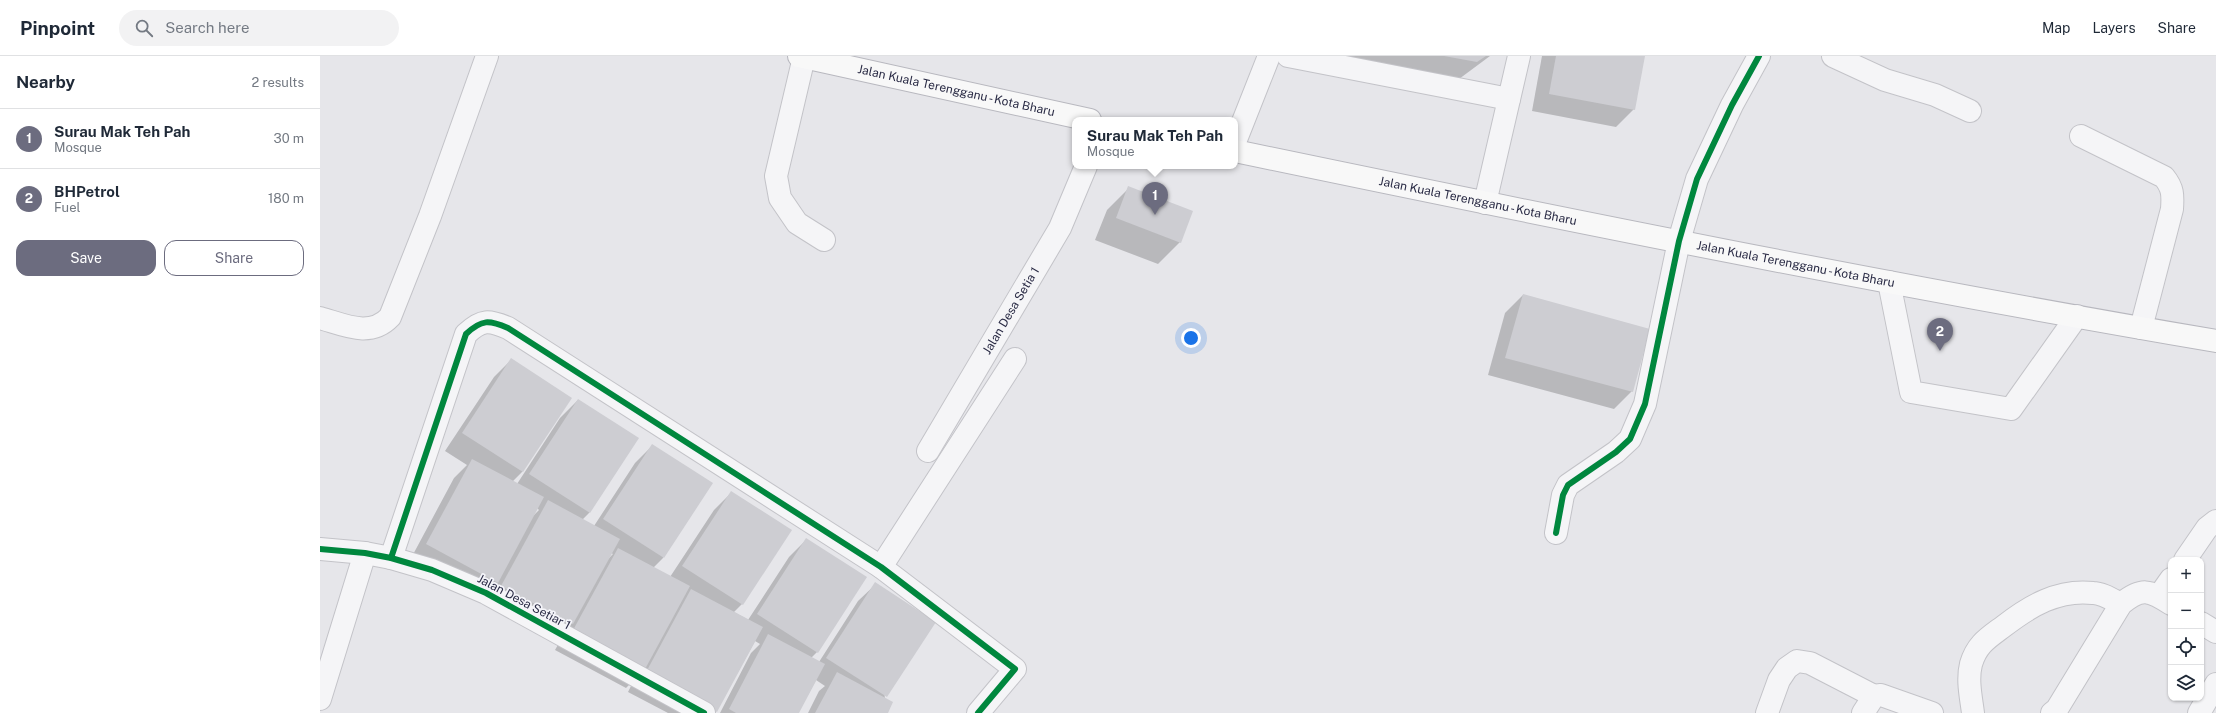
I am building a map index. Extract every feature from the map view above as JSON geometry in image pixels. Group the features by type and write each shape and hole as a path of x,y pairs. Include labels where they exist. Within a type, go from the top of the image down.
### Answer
{"highway":[{"name":"Jalan Kuala Terengganu - Kota Bharu","path":"801,57 1076,117"},
{"name":"Jalan Kuala Terengganu - Kota Bharu","path":"1238,152 1485,203 1890,282 2216,341"}],"street":[{"path":"320,318 364,330 378,327 390,317 432,209 487,56"},
{"path":"1238,134 1269,56"},
{"path":"1288,56 1510,99"},
{"path":"1485,203 1519,56"},
{"path":"1556,534 1563,495 1568,485 1616,452 1630,439 1637,425 1644,404 1679,241 1697,179 1732,105 1759,56"},
{"path":"1833,56 1885,80 1935,95 1970,111"},
{"path":"801,57 776,176 780,198 797,223 824,240"},
{"path":"2081,136 2164,177 2174,192 2172,209 2140,328"},
{"name":"Jalan Desa Setia 1","path":"928,451 1060,228 1085,169"},
{"path":"1890,282 1911,392 2010,409 2077,316"},
{"path":"391,558 466,334 478,323 493,322 515,332 881,567 1015,669 978,713"},
{"path":"881,567 1015,359"},
{"path":"2186,557 2207,528 2216,521"},
{"name":"Jalan Desa Setiar 1","path":"320,549 365,553 391,558 432,570 486,593 704,713"},
{"path":"320,699 365,553"},
{"path":"1973,713 1969,681 1971,665 1980,644 2025,610 2050,598 2077,592 2094,593 2121,604"},
{"path":"2052,713 2057,708 2121,604 2135,592 2167,593"},
{"path":"2204,625 2216,632"},
{"path":"1767,713 1779,680 1787,668 1797,662 1810,663 1868,704 1881,695 1932,713"},
{"path":"2199,713 2216,684"}],"building":[{"path":"1444,56 1486,56 1477,62"},
{"path":"1556,56 1645,56 1635,110 1549,94"},
{"path":"1128,186 1193,211 1181,243 1116,218"},
{"path":"1523,294 1650,329 1633,392 1505,358"},
{"path":"511,358 572,398 523,472 462,433"},
{"path":"578,399 639,438 590,513 529,474"},
{"path":"652,444 713,483 664,558 603,519"},
{"path":"472,459 544,497 498,583 426,544"},
{"path":"731,491 792,530 743,605 682,566"},
{"path":"548,500 620,539 573,624 501,586"},
{"path":"806,538 867,577 818,653 757,614"},
{"path":"618,548 690,586 644,671 572,632"},
{"path":"875,582 936,622 887,697 826,658"},
{"path":"691,589 763,627 717,712 645,674"},
{"path":"768,634 825,664 799,713 736,713 729,709"},
{"path":"837,672 893,702 888,713 815,713"}],"cycle path":[{"path":"1556,533 1563,495 1568,485 1616,452 1630,439 1645,404 1679,241 1697,179 1732,105 1759,56"},
{"path":"391,558 466,334 481,323 496,323 508,328 881,567 1015,669 978,713"},
{"path":"320,549 365,553 391,558 432,570 486,593 704,713"}],"place":[{"name":"Surau Mak Teh Pah","path":"1155,215"},
{"name":"BHPetrol","path":"1940,351"}]}
